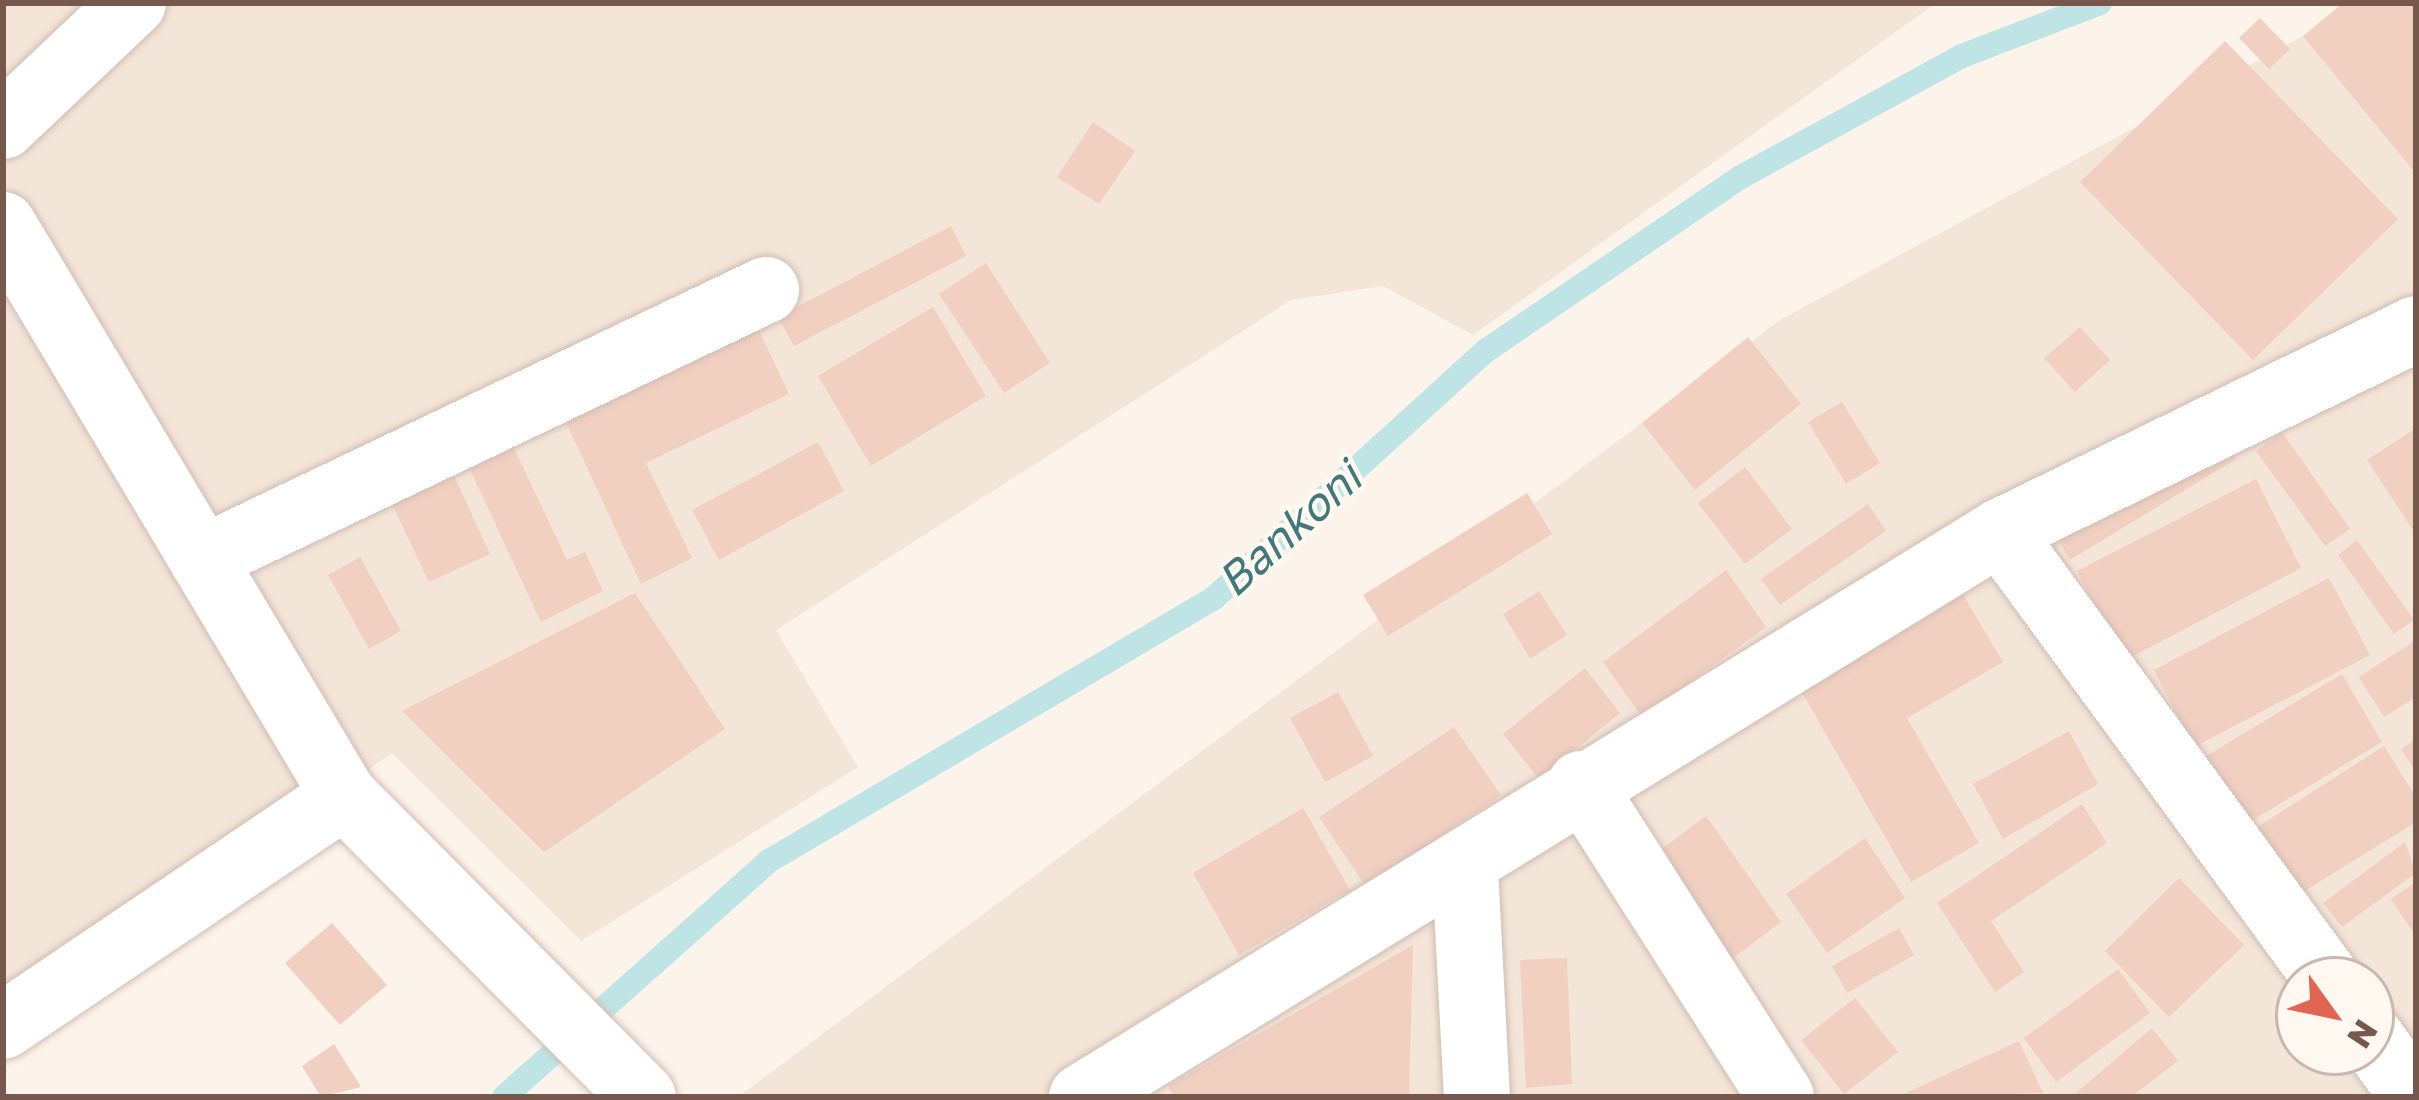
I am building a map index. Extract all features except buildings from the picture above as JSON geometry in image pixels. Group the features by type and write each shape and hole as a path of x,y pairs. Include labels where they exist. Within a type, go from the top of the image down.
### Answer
{"street":[{"path":"3,126 133,3"},
{"path":"3,225 344,796 496,959 643,1097"},
{"path":"202,559 766,290"},
{"path":"1082,1097 1466,869 1581,784 2000,532 2416,328"},
{"path":"2000,532 2310,956"},
{"path":"1581,784 1781,1097"},
{"path":"3,1026 344,796"},
{"path":"1466,869 1478,1097"},
{"path":"2395,1071 2414,1097"}],"shaded area":[{"path":"3,3 1936,3 1473,335 1383,286 1291,300 776,630 858,767 581,941 392,753 3,1031"},
{"path":"2364,3 2416,3 2416,1097 738,1097 1780,320"}],"waterway":[{"name":"Bankoni","path":"504,1097 769,861 1214,598 1487,350 1739,178 1962,56 2100,3"}]}
